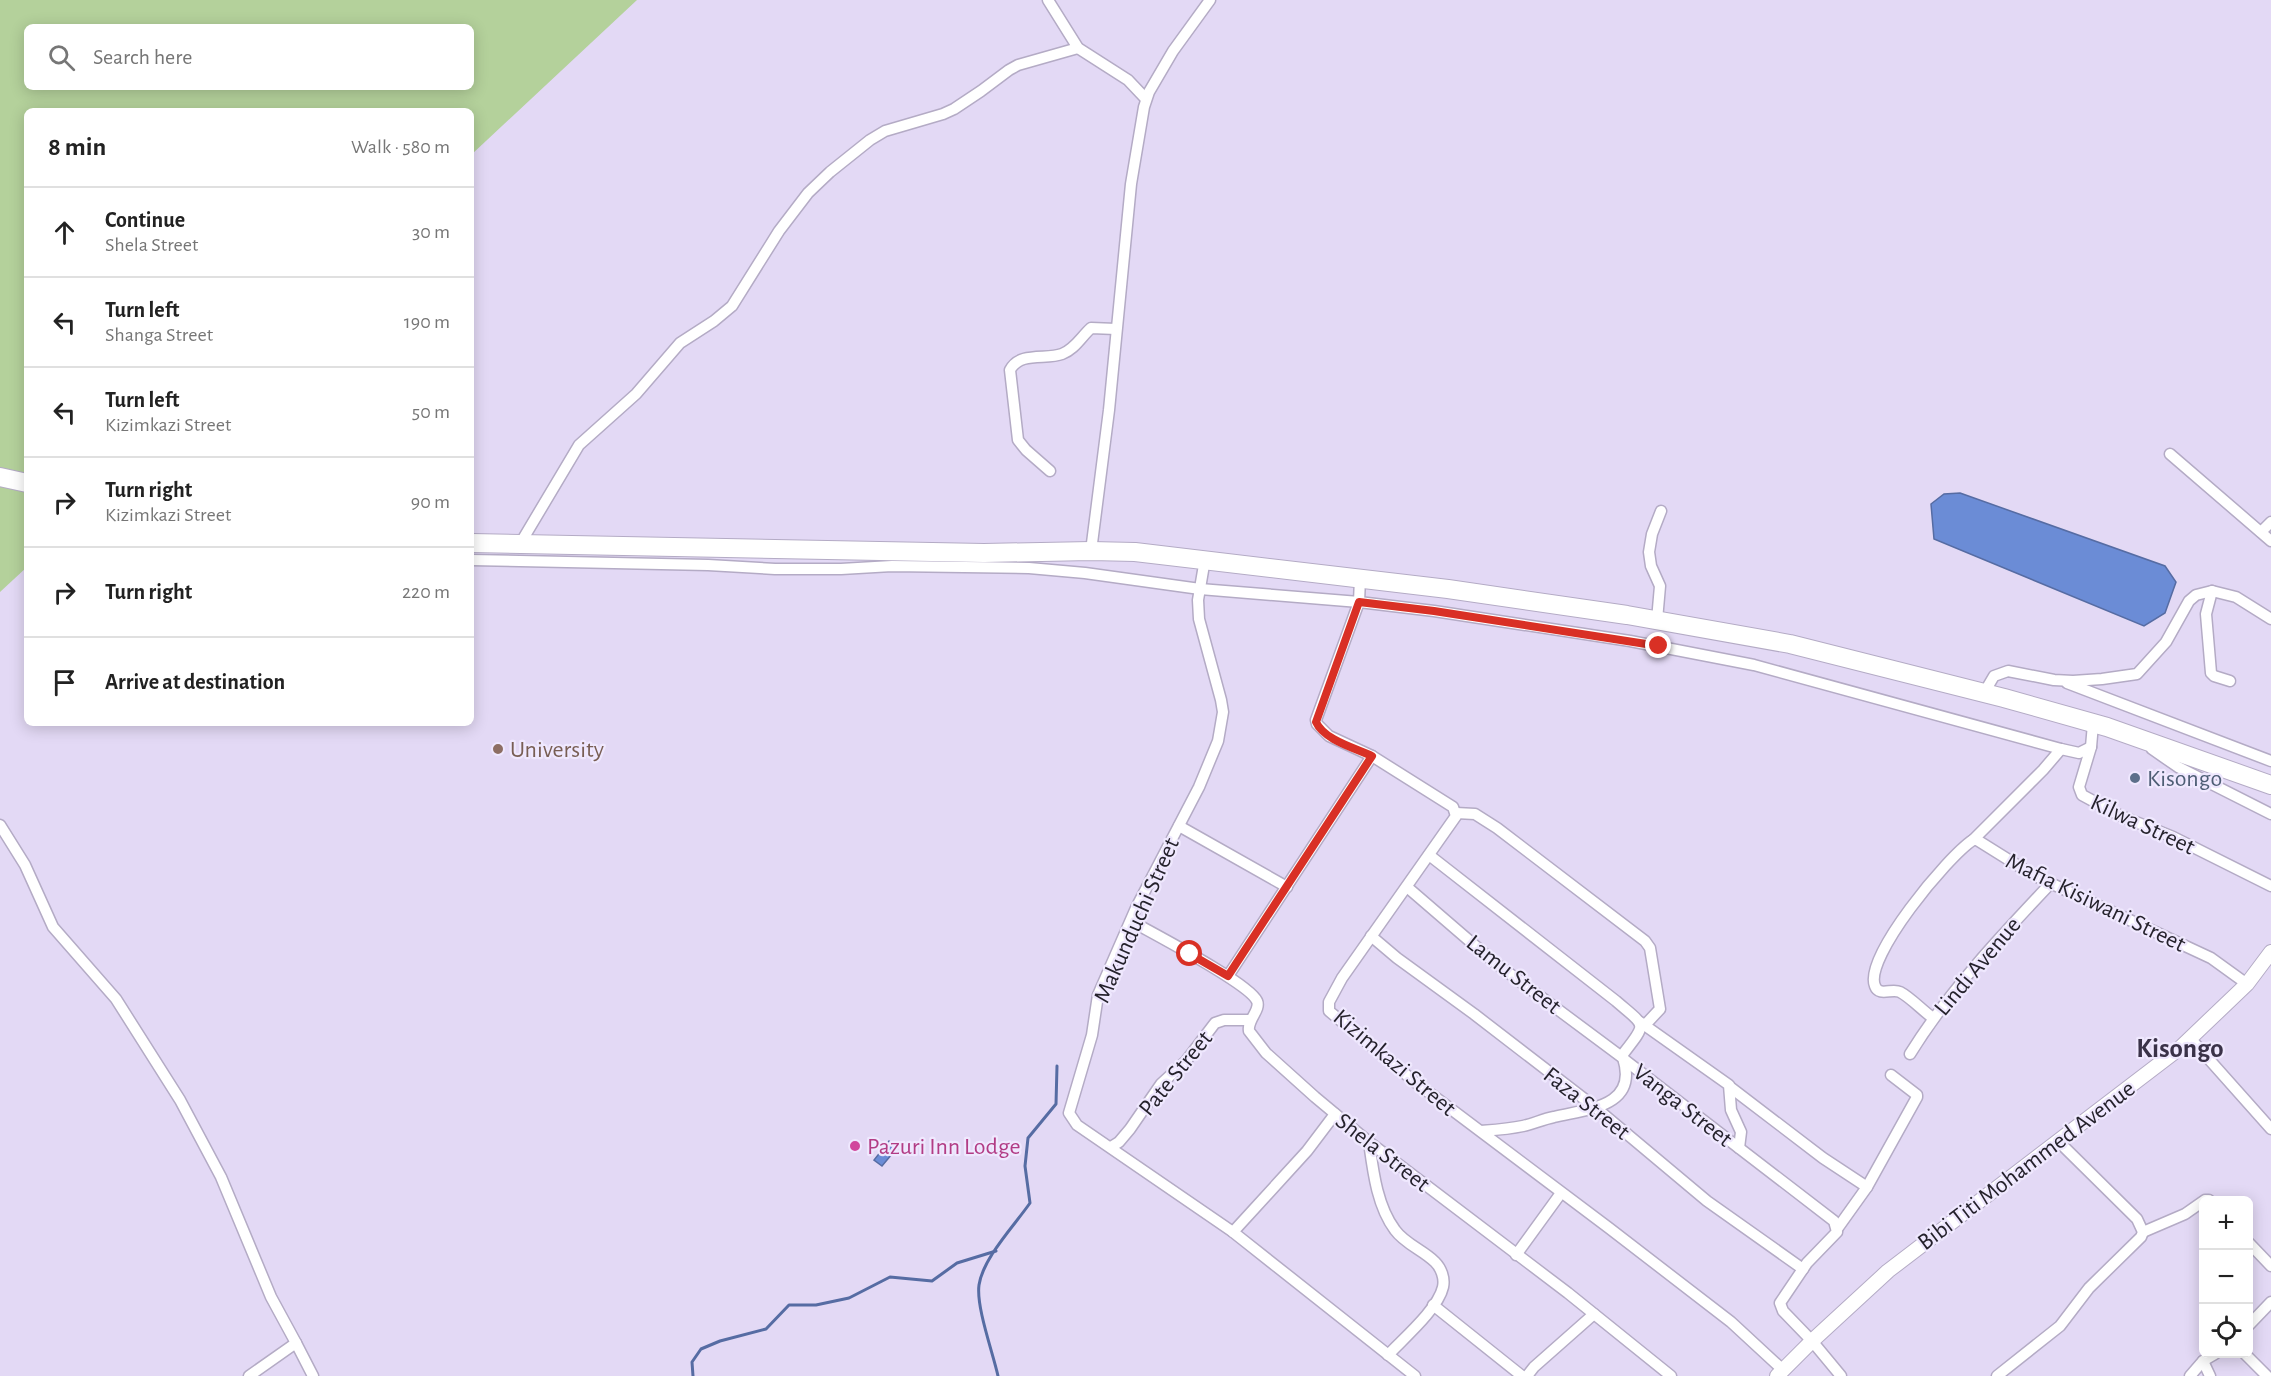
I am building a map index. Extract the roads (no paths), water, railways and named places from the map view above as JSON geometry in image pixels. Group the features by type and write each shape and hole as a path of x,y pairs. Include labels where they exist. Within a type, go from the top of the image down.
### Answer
{"highway":[{"path":"0,477 24,482"},
{"path":"474,543 984,553 1135,552 1448,588 1657,620 1790,644 1984,693 2129,734 2271,785"}],"street":[{"path":"1048,0 1078,48 1128,80 1146,99"},
{"path":"1091,551 1109,410 1131,184 1146,99 1173,51 1210,0"},
{"path":"520,544 579,445 636,394 680,343 732,306 779,231 808,193 830,172 885,131 954,109 1018,65 1078,48"},
{"path":"1050,471 1018,440 1009,375 1011,367 1020,361 1039,355 1061,355 1073,348 1091,328 1116,329"},
{"path":"2170,454 2271,541"},
{"path":"1657,620 1660,586 1651,566 1648,552 1661,511"},
{"path":"2261,532 2271,522"},
{"path":"474,560 776,569 892,566 1029,568 1200,589 1359,602 1630,641 1754,665 2061,749 2079,753 2091,747"},
{"name":"Makunduchi Street","path":"1205,560 1198,619 1202,639 1215,674 1223,712 1218,741 1199,787 1131,921 1098,995 1087,1057 1070,1106 1071,1118 1077,1125 1233,1232 1415,1376"},
{"path":"1360,578 1359,602 1316,722 1318,728 1329,736 1372,756 1453,807 1456,813 1475,814 1497,828 1645,941 1650,948 1660,1009 1643,1024 1823,1158 1867,1187"},
{"path":"2212,591 2206,614 2211,673 2230,681"},
{"path":"2060,680 2102,680 2137,674 2166,642 2191,597 2212,591 2236,597 2271,619"},
{"path":"1984,693 1994,676 2001,672 2015,671 2060,680 2271,761"},
{"name":"Kilwa Street","path":"2093,724 2091,747 2079,787 2085,798 2121,816 2173,837 2271,886"},
{"path":"2129,734 2178,767 2271,814"},
{"path":"1933,1018 1900,992 1877,990 1874,985 1875,966 1888,940 1947,863 2043,770 2061,749"},
{"path":"1228,976 1372,756"},
{"name":"Kizimkazi Street","path":"1456,813 1450,827 1342,978 1329,1002 1329,1011 1415,1082 1731,1322 1780,1373"},
{"path":"0,825 25,865 53,927 116,999 180,1100 221,1177 271,1297 314,1376"},
{"path":"1179,826 1287,887"},
{"name":"Mafia Kisiwani Street","path":"1973,840 1977,840 2002,857 2051,884 2211,958 2247,984"},
{"name":"Vanga Street","path":"1429,855 1643,1024 1640,1033 1623,1054 1623,1058 1834,1221 1837,1229"},
{"name":"Lindi Avenue","path":"1910,1054 1933,1018 2005,933 2051,884"},
{"name":"Lamu Street","path":"1407,887 1494,962 1623,1058"},
{"path":"1131,921 1228,976 1251,993 1258,1003 1249,1020"},
{"name":"Faza Street","path":"1371,936 1596,1108 1707,1201 1803,1269"},
{"name":"Bibi Titi Mohammed Avenue","path":"1780,1373 1888,1271 2190,1038 2247,984 2271,952"},
{"name":"Pate Street","path":"1111,1147 1119,1142 1130,1129 1161,1084 1186,1061 1215,1023 1224,1020 1249,1020"},
{"name":"Shela Street","path":"1249,1020 1248,1031 1253,1038 1335,1114 1671,1376"},
{"path":"2190,1038 2271,1129"},
{"path":"1480,1131 1523,1126 1543,1119 1596,1108 1611,1101 1622,1090 1626,1074 1623,1058"},
{"path":"1841,1376 1780,1307 1782,1297 1803,1269 1837,1232 1867,1187 1917,1096 1891,1075"},
{"path":"1730,1087 1731,1110 1741,1132 1739,1148"},
{"path":"1233,1232 1300,1160 1335,1114"},
{"path":"2058,1141 2131,1213 2143,1232"},
{"path":"1369,1142 1380,1195 1394,1229 1406,1242 1434,1261 1444,1279 1443,1289 1433,1305 1388,1355"},
{"path":"1516,1254 1561,1193"},
{"path":"1997,1376 2060,1326 2089,1288 2141,1237 2143,1232 2185,1214 2199,1204"},
{"path":"2253,1247 2271,1266"},
{"path":"2253,1321 2271,1302"},
{"path":"1433,1305 1522,1376"},
{"path":"1527,1376 1534,1367 1594,1314"},
{"path":"249,1376 296,1343"},
{"path":"2190,1376 2208,1358"},
{"path":"2250,1358 2267,1376"},
{"path":"2203,1361 2210,1376"}],"water":[{"path":"1960,493 2165,566 2176,582 2165,613 2144,626 1934,539 1931,504 1944,494"},
{"path":"889,1141 897,1148 882,1166 874,1160"}],"waterway":[{"path":"998,1376 982,1317 979,1285 986,1264 1030,1203 1025,1166 1028,1138 1056,1104 1057,1066"},
{"path":"693,1376 692,1362 701,1349 720,1341 766,1329 789,1305 816,1305 849,1298 890,1277 932,1281 957,1263 996,1251"}],"place":[{"name":"University","path":"498,749"},
{"name":"Kisongo","path":"2135,778"},
{"name":"Pazuri Inn Lodge","path":"855,1146"}],"district":[{"name":"Kisongo","path":"2180,1048"}]}
